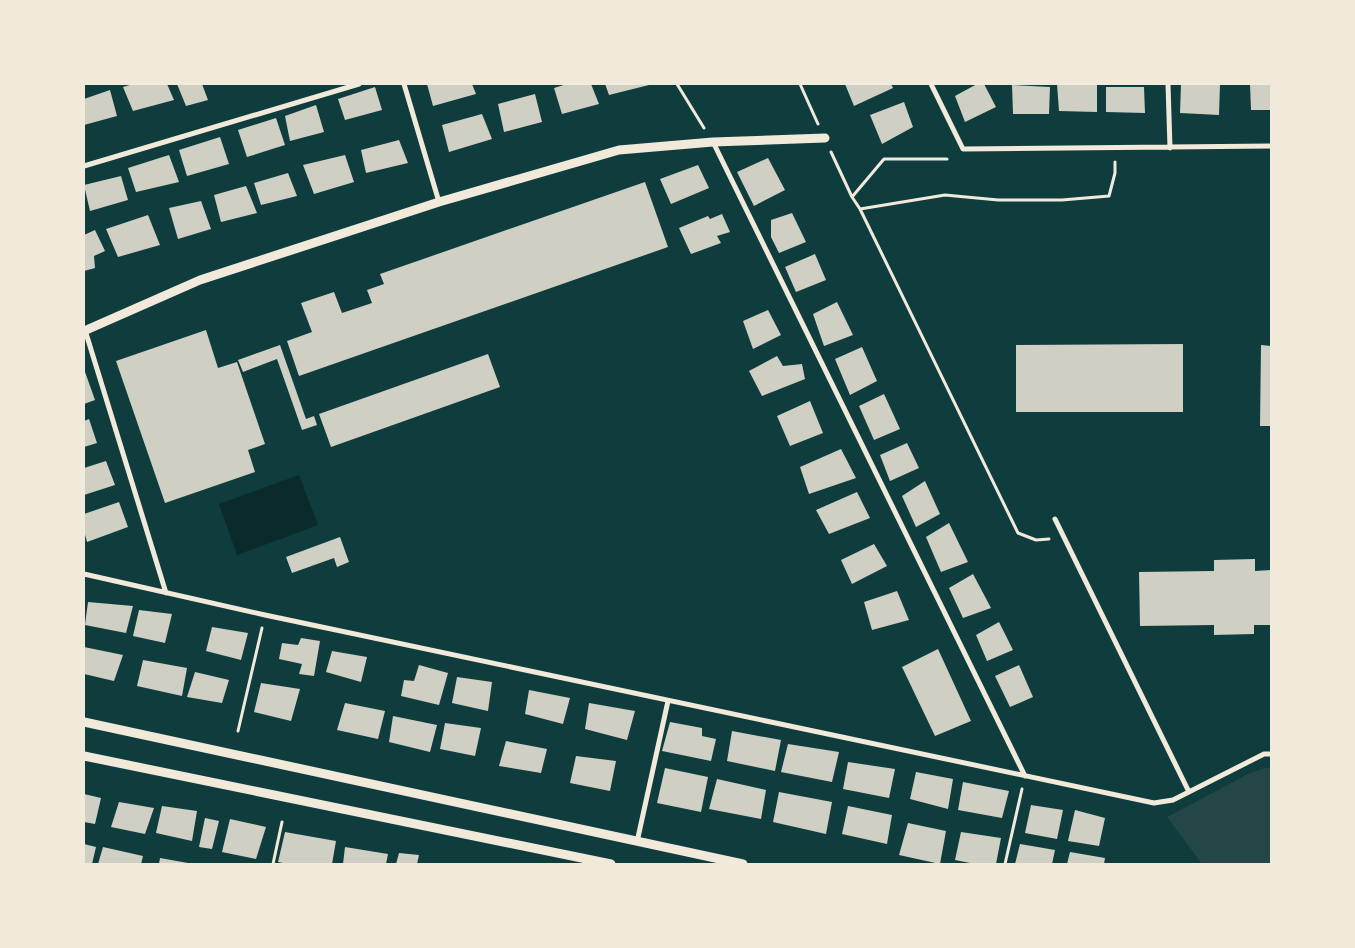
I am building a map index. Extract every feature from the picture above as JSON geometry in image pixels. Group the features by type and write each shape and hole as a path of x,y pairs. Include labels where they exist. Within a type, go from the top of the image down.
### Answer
{"street":[{"path":"84,166 359,84"},
{"path":"404,84 439,202"},
{"path":"931,84 963,149 1271,146"},
{"path":"1168,84 1170,148"},
{"path":"166,593 84,330 200,280 439,202 619,150 713,142 825,138"},
{"path":"713,142 1024,776"},
{"path":"1055,519 1189,792"},
{"path":"84,574 265,615 1154,803 1173,800 1264,754 1271,754"},
{"path":"637,842 668,701"},
{"path":"84,722 742,864"},
{"path":"84,756 611,864"}],"path":[{"path":"677,84 713,142"},
{"path":"800,84 852,197 860,209 1018,533 1036,540 1064,537"},
{"path":"852,197 884,159 947,159"},
{"path":"860,209 945,195 998,200 1062,200 1109,196 1115,173 1115,161"},
{"path":"238,731 265,615"},
{"path":"1005,864 1024,776"},
{"path":"273,864 282,822"}],"shaded area":[{"path":"299,475 318,525 237,555 219,504"},
{"path":"1271,768 1271,864 1202,864 1167,817 1250,773"}],"building":[{"path":"133,84 167,84 174,100 133,111 123,87"},
{"path":"177,84 202,84 208,100 186,106"},
{"path":"427,84 472,84 476,94 433,106"},
{"path":"567,84 591,84 599,104 562,114 554,88"},
{"path":"605,84 653,84 609,95"},
{"path":"845,84 891,84 893,88 854,106"},
{"path":"977,84 984,84 996,107 965,122 955,96"},
{"path":"1057,84 1097,85 1097,112 1059,111"},
{"path":"1181,84 1220,84 1219,115 1180,113"},
{"path":"1250,84 1271,84 1271,110 1251,110"},
{"path":"1012,85 1050,87 1049,114 1013,114"},
{"path":"375,87 382,110 345,120 338,99"},
{"path":"1106,87 1144,87 1145,113 1106,112"},
{"path":"110,90 117,116 84,125 84,99"},
{"path":"535,94 542,122 504,132 498,104"},
{"path":"904,102 913,127 882,144 870,115"},
{"path":"316,105 324,132 290,141 285,116"},
{"path":"482,114 492,139 449,152 442,125"},
{"path":"276,118 285,145 247,157 238,130"},
{"path":"220,137 229,164 187,176 179,150"},
{"path":"399,140 408,163 366,173 361,150"},
{"path":"169,155 179,182 136,192 128,168"},
{"path":"345,155 354,182 314,194 303,165"},
{"path":"768,158 785,190 754,206 737,172"},
{"path":"698,165 709,188 671,204 660,179"},
{"path":"288,173 297,196 261,205 254,183"},
{"path":"121,176 128,200 90,211 84,185"},
{"path":"645,182 668,247 299,376 287,341 312,332 301,303 334,292 342,313 372,303 367,290 384,284 380,274"},
{"path":"246,186 257,213 221,222 214,195"},
{"path":"201,201 211,229 178,239 169,208"},
{"path":"792,213 806,242 779,253 771,237 771,220"},
{"path":"722,214 730,232 717,236 721,243 691,254 679,228 708,216 710,219"},
{"path":"148,215 160,245 118,257 106,229"},
{"path":"95,230 105,251 94,256 95,268 84,271 84,235"},
{"path":"815,254 826,280 796,292 785,267"},
{"path":"837,302 853,335 824,346 813,314"},
{"path":"768,310 781,335 753,349 743,321"},
{"path":"206,330 218,368 237,362 265,444 248,450 255,472 165,503 116,361"},
{"path":"1183,344 1183,412 1016,412 1016,345"},
{"path":"280,345 306,419 314,416 317,425 302,430 277,359 243,372 238,360"},
{"path":"1261,345 1271,346 1271,426 1260,426"},
{"path":"862,347 877,381 850,395 835,359"},
{"path":"488,354 500,387 331,447 319,414"},
{"path":"777,356 783,366 802,364 805,379 762,396 749,371"},
{"path":"84,369 95,400 84,404"},
{"path":"884,394 900,429 874,440 859,406"},
{"path":"810,401 823,433 790,446 777,416"},
{"path":"89,419 97,443 84,447 84,421"},
{"path":"907,443 919,468 890,481 880,455"},
{"path":"841,449 856,478 809,494 800,467"},
{"path":"106,461 115,485 84,495 84,468"},
{"path":"925,481 940,514 916,527 902,496"},
{"path":"857,492 870,518 829,534 816,510"},
{"path":"119,502 128,527 87,542 84,531 84,514"},
{"path":"949,523 968,562 941,572 926,537"},
{"path":"340,537 349,562 337,567 334,558 292,573 286,557"},
{"path":"874,544 887,566 852,584 841,560"},
{"path":"1255,559 1255,571 1271,570 1271,625 1254,625 1254,634 1214,635 1214,625 1140,626 1139,572 1214,571 1214,560"},
{"path":"973,574 991,608 963,618 949,588"},
{"path":"897,591 909,620 872,630 864,602"},
{"path":"88,602 133,606 126,633 85,625"},
{"path":"139,610 172,614 165,643 133,636"},
{"path":"999,622 1013,650 987,661 976,635"},
{"path":"212,627 248,633 241,660 206,651"},
{"path":"301,638 320,641 314,676 299,674 302,664 279,659 282,643 298,645"},
{"path":"84,647 123,655 114,681 84,674"},
{"path":"938,649 971,721 935,736 902,667"},
{"path":"332,651 367,657 361,682 326,672"},
{"path":"143,660 187,668 182,696 137,686"},
{"path":"419,665 448,673 439,705 401,696 404,680 414,681"},
{"path":"1019,665 1033,697 1010,707 995,676"},
{"path":"195,672 229,680 222,703 187,697"},
{"path":"457,677 492,682 488,711 452,703"},
{"path":"261,683 300,689 291,721 254,712"},
{"path":"529,690 570,698 563,724 525,714"},
{"path":"345,703 385,711 378,739 337,730"},
{"path":"589,703 635,711 627,740 585,729"},
{"path":"393,716 437,725 430,752 389,742"},
{"path":"670,722 702,728 702,736 716,739 711,761 662,751"},
{"path":"445,723 481,728 475,756 440,749"},
{"path":"732,731 781,740 775,771 727,761"},
{"path":"506,741 547,749 541,773 499,766"},
{"path":"788,744 839,752 832,782 781,772"},
{"path":"576,756 616,761 610,791 570,783"},
{"path":"848,762 895,769 889,798 843,789"},
{"path":"665,768 708,777 701,812 657,803"},
{"path":"916,772 953,779 948,809 910,799"},
{"path":"717,779 766,790 761,819 709,809"},
{"path":"963,782 1009,791 1002,818 958,810"},
{"path":"779,792 832,802 826,834 773,822"},
{"path":"84,794 101,798 95,824 84,822"},
{"path":"119,802 154,808 145,834 111,827"},
{"path":"1031,805 1063,810 1057,839 1025,833"},
{"path":"162,806 197,811 192,841 156,833"},
{"path":"848,806 892,815 887,844 842,834"},
{"path":"1075,810 1105,818 1099,846 1068,841"},
{"path":"205,818 219,821 212,849 199,847"},
{"path":"230,819 266,827 256,859 222,852"},
{"path":"908,823 946,831 940,864 899,855"},
{"path":"285,832 336,841 332,864 288,864 278,862"},
{"path":"961,832 1001,838 996,864 975,864 955,860"},
{"path":"84,844 96,847 92,864 84,864"},
{"path":"1020,844 1055,850 1052,864 1015,864"},
{"path":"103,847 143,856 141,864 98,864"},
{"path":"345,847 388,854 386,864 343,864"},
{"path":"1070,852 1105,858 1104,864 1067,864"},
{"path":"399,853 419,855 417,864 396,864"},
{"path":"160,858 188,863 188,864 159,864"}]}
